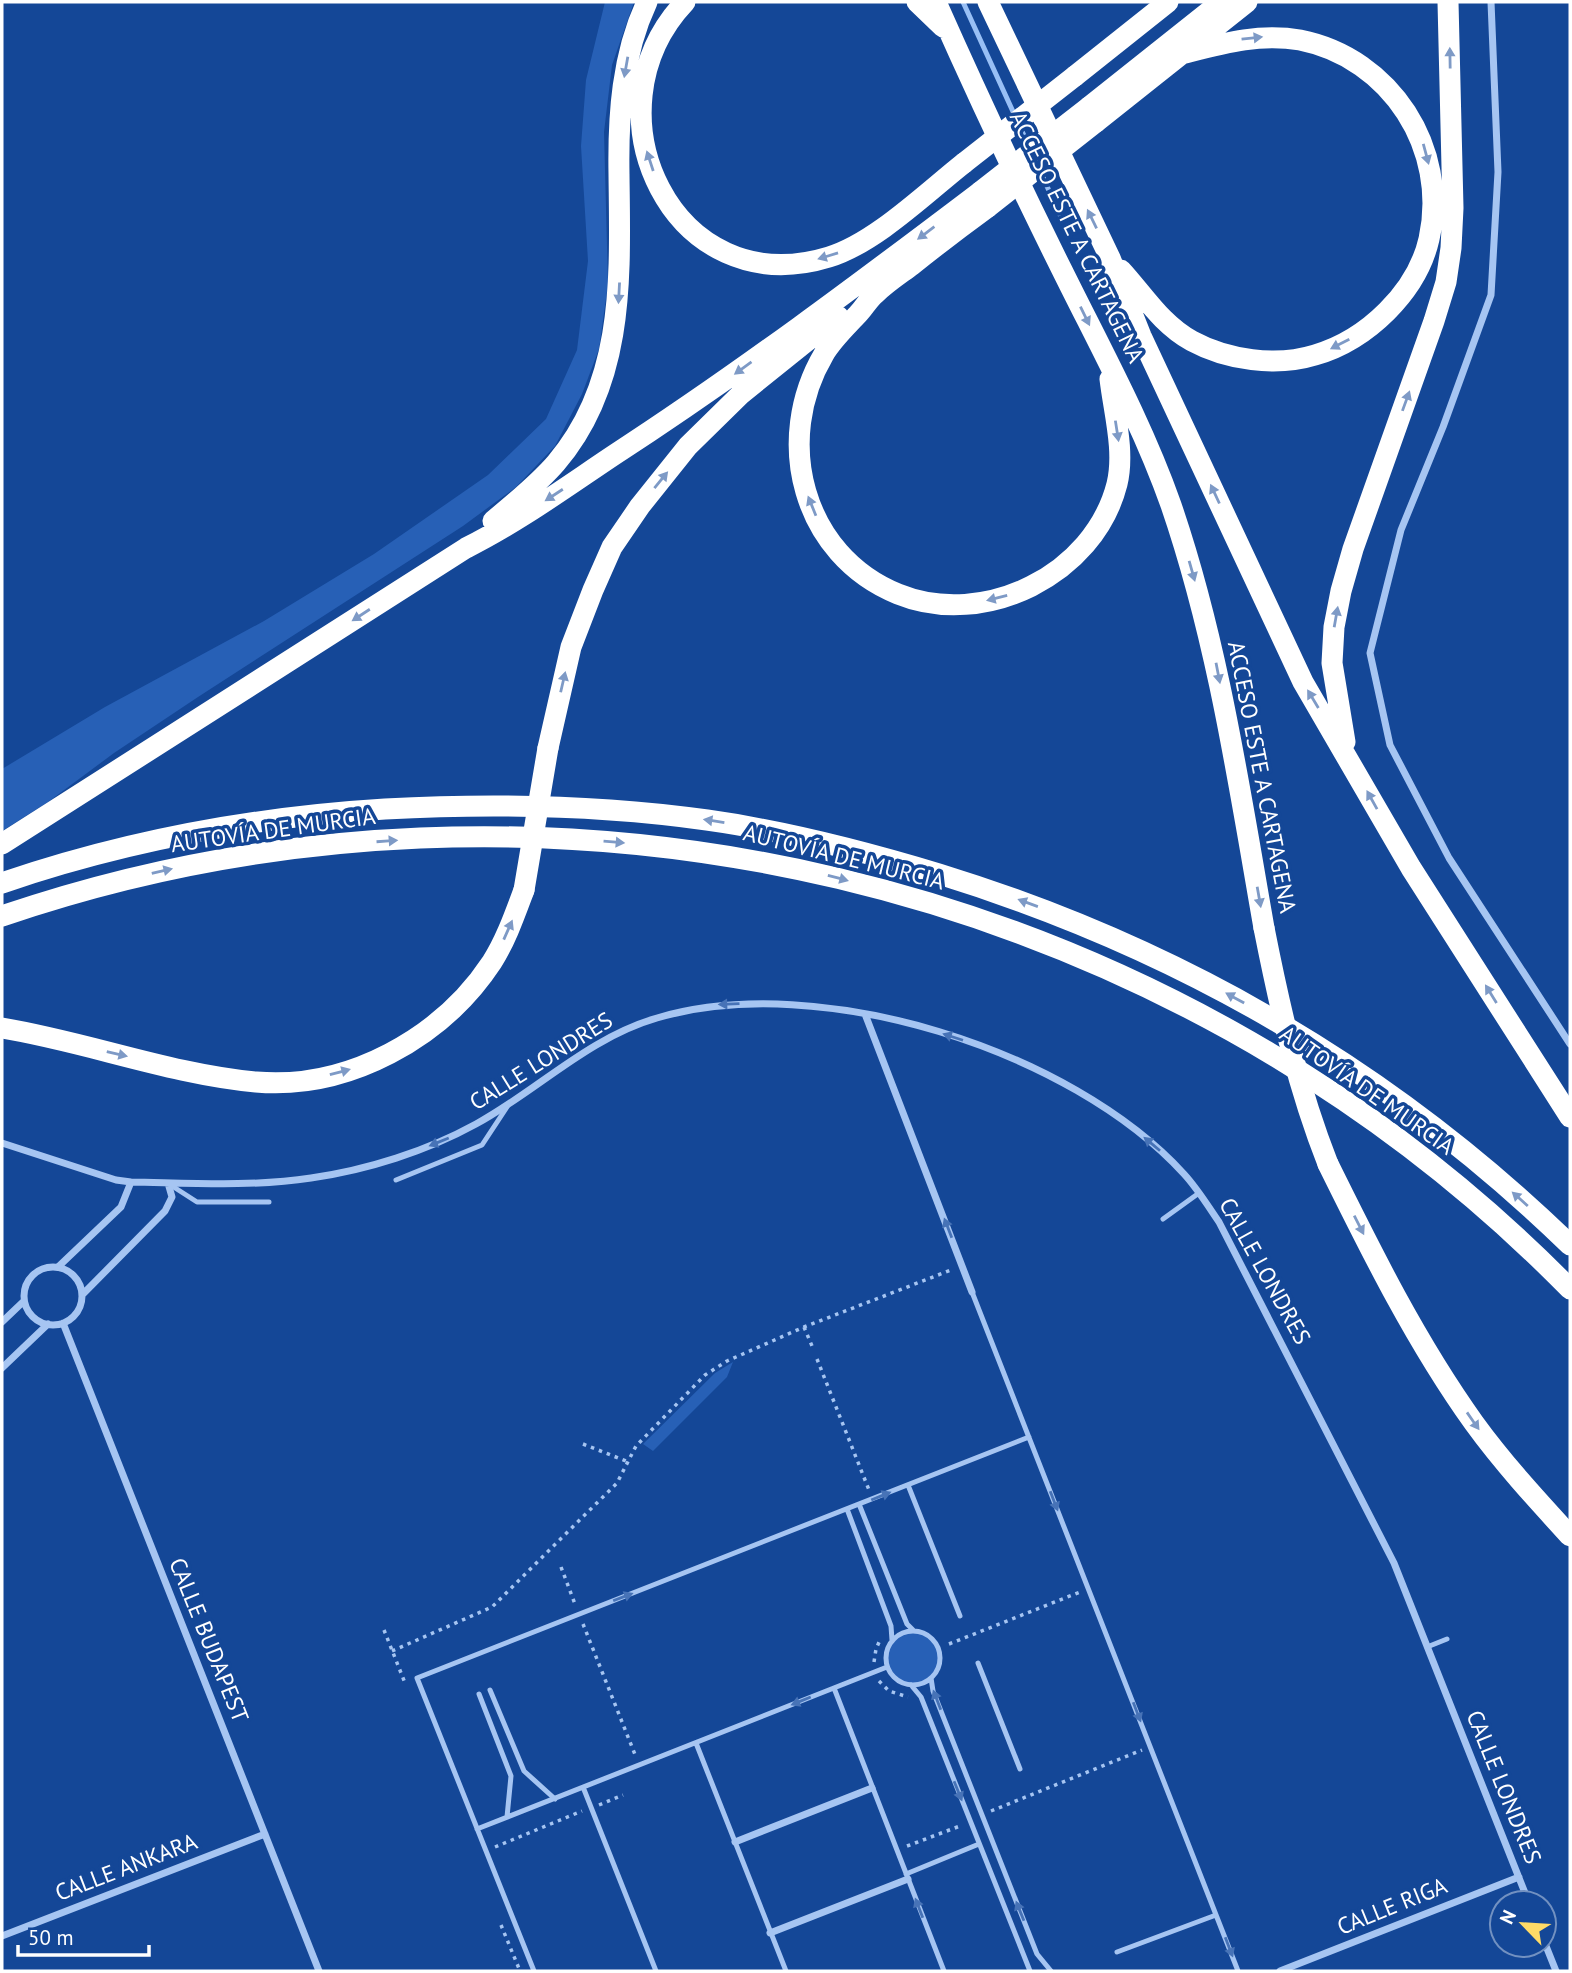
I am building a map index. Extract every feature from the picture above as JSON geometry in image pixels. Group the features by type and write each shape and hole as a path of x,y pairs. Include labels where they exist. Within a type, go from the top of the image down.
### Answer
{"highway":[{"path":"466,548 527,493 557,461 582,425 599,387 619,302 620,107 628,57 647,2"},
{"path":"685,2 664,28 652,52 640,107 648,161 659,187 674,213 695,234 717,248 741,258 770,263 800,263 829,257 856,245 881,228 1167,2"},
{"path":"917,2 950,33"},
{"name":"ACCESO ESTE A CARTAGENA","path":"936,2 1150,451 1186,552 1202,607 1226,712 1279,1006 1300,1084 1328,1164 1388,1282 1449,1386 1499,1455 1570,1536"},
{"name":"ACCESO ESTE A CARTAGENA","path":"988,2 1110,258 1140,336 1303,682 1411,868 1570,1117"},
{"path":"1108,363 1120,450 1117,484 1103,517 1085,545 1068,563 1044,581 1019,592 989,600 960,604 929,602 899,594 869,579 847,560 825,534 811,507 801,478 798,448 800,418 808,386 838,334 875,294 984,200 1093,115 1221,2"},
{"path":"1093,115 1185,52 1247,2"},
{"path":"1348,757 1332,663 1334,627 1341,591 1353,549 1434,321 1446,282 1451,248 1453,208 1448,2"},
{"path":"1110,258 1149,305 1192,341 1222,353 1253,360 1286,360 1315,355 1344,343 1372,324 1397,301 1416,273 1429,240 1433,207 1431,174 1422,141 1406,111 1385,83 1376,76 1332,50 1300,40 1265,37 1237,40 1185,52"},
{"path":"2,844 466,548 496,533 730,378 984,200"},
{"path":"2,1028 234,1079 287,1082 338,1073 385,1056 424,1032 459,1003 493,960 524,890 548,748 571,647 612,547 640,506 688,446 741,394 849,307 875,294"},
{"name":"AUTOVÍA DE MURCIA","path":"2,883 77,859 211,830 311,815 415,808 498,805 612,810 715,821 820,842 914,866 1040,908 1119,939 1192,974 1315,1044 1388,1093 1475,1160 1570,1245"},
{"name":"AUTOVÍA DE MURCIA","path":"2,916 85,890 216,860 314,846 417,839 511,836 609,841 741,857 823,874 947,909 1042,942 1106,968 1214,1022 1335,1094 1413,1150 1493,1217 1570,1289"}],"street":[{"path":"1491,2 1498,172 1491,295 1443,427 1401,530 1370,653 1390,745 1449,858 1570,1044"},
{"name":"CALLE LONDRES","path":"2,1143 116,1181 276,1181 343,1172 443,1141 508,1105 592,1046 643,1023 686,1010 719,1004 810,1006 865,1014 968,1041 1067,1085 1104,1108 1157,1148 1183,1173 1199,1193 1238,1255 1394,1563 1524,1889"},
{"path":"865,1014 972,1292"},
{"path":"58,1267 121,1207 131,1182"},
{"path":"82,1295 75,1277 58,1267 48,1267 33,1275 24,1292 24,1301 37,1320 48,1324 68,1320 79,1309 82,1295 165,1211 172,1197 168,1183"},
{"path":"2,1322 24,1301"},
{"name":"CALLE BUDAPEST","path":"63,1323 319,1971"},
{"path":"2,1368 48,1324"},
{"path":"735,1842 872,1788"},
{"name":"CALLE ANKARA","path":"2,1936 265,1834"},
{"path":"770,1933 907,1877"},
{"name":"CALLE RIGA","path":"1280,1971 1519,1877"}],"lane":[{"path":"396,1180 482,1145 508,1105"},
{"path":"168,1183 197,1202 270,1202"},
{"path":"1163,1219 1199,1193"},
{"path":"972,1292 1238,1971"},
{"path":"534,1971 417,1678 1029,1437"},
{"path":"908,1485 960,1616"},
{"path":"859,1504 907,1624 913,1630 929,1636 938,1647 939,1664 931,1678 918,1685 896,1680 887,1667 886,1653 892,1640 900,1633 913,1630"},
{"path":"847,1509 891,1626 892,1640"},
{"path":"1427,1647 1447,1639"},
{"path":"978,1663 1020,1769"},
{"path":"477,1829 887,1667"},
{"path":"931,1678 936,1699 1037,1954 1051,1971"},
{"path":"911,1685 921,1697 1030,1971"},
{"path":"834,1688 944,1971"},
{"path":"490,1690 524,1771 555,1798"},
{"path":"479,1694 511,1776 507,1818"},
{"path":"696,1743 786,1971"},
{"path":"583,1787 656,1971"},
{"path":"907,1877 979,1844"},
{"path":"1117,1952 1216,1915"}],"path":[{"path":"392,1651 492,1607 617,1483 636,1446 705,1375 727,1361 804,1327 951,1271"},
{"path":"804,1327 812,1346"},
{"path":"817,1359 870,1492"},
{"path":"583,1444 627,1462"},
{"path":"561,1567 637,1761"},
{"path":"949,1644 1088,1589"},
{"path":"874,1665 876,1649 884,1635"},
{"path":"870,1684 879,1680 889,1691 908,1697"},
{"path":"992,1811 1150,1746"},
{"path":"494,1847 623,1795"},
{"path":"897,1850 960,1826"}],"shaded area":[{"path":"605,2 634,2 612,65 604,132 608,284 599,349 582,394 555,446 516,487 463,526 198,697 2,831 2,769 105,707 264,621 374,554 488,475 546,419 577,350 588,261 581,146 586,80"},
{"path":"733,1362 727,1377 653,1451 643,1444 715,1373"},
{"path":"918,1631 928,1635 936,1643 940,1658 936,1673 928,1681 908,1685 898,1681 890,1673 886,1653 890,1643 898,1635"}],"waterway":[{"path":"963,2 1015,116"},
{"path":"1019,125 1030,148"},
{"path":"1041,173 1060,215"}]}
